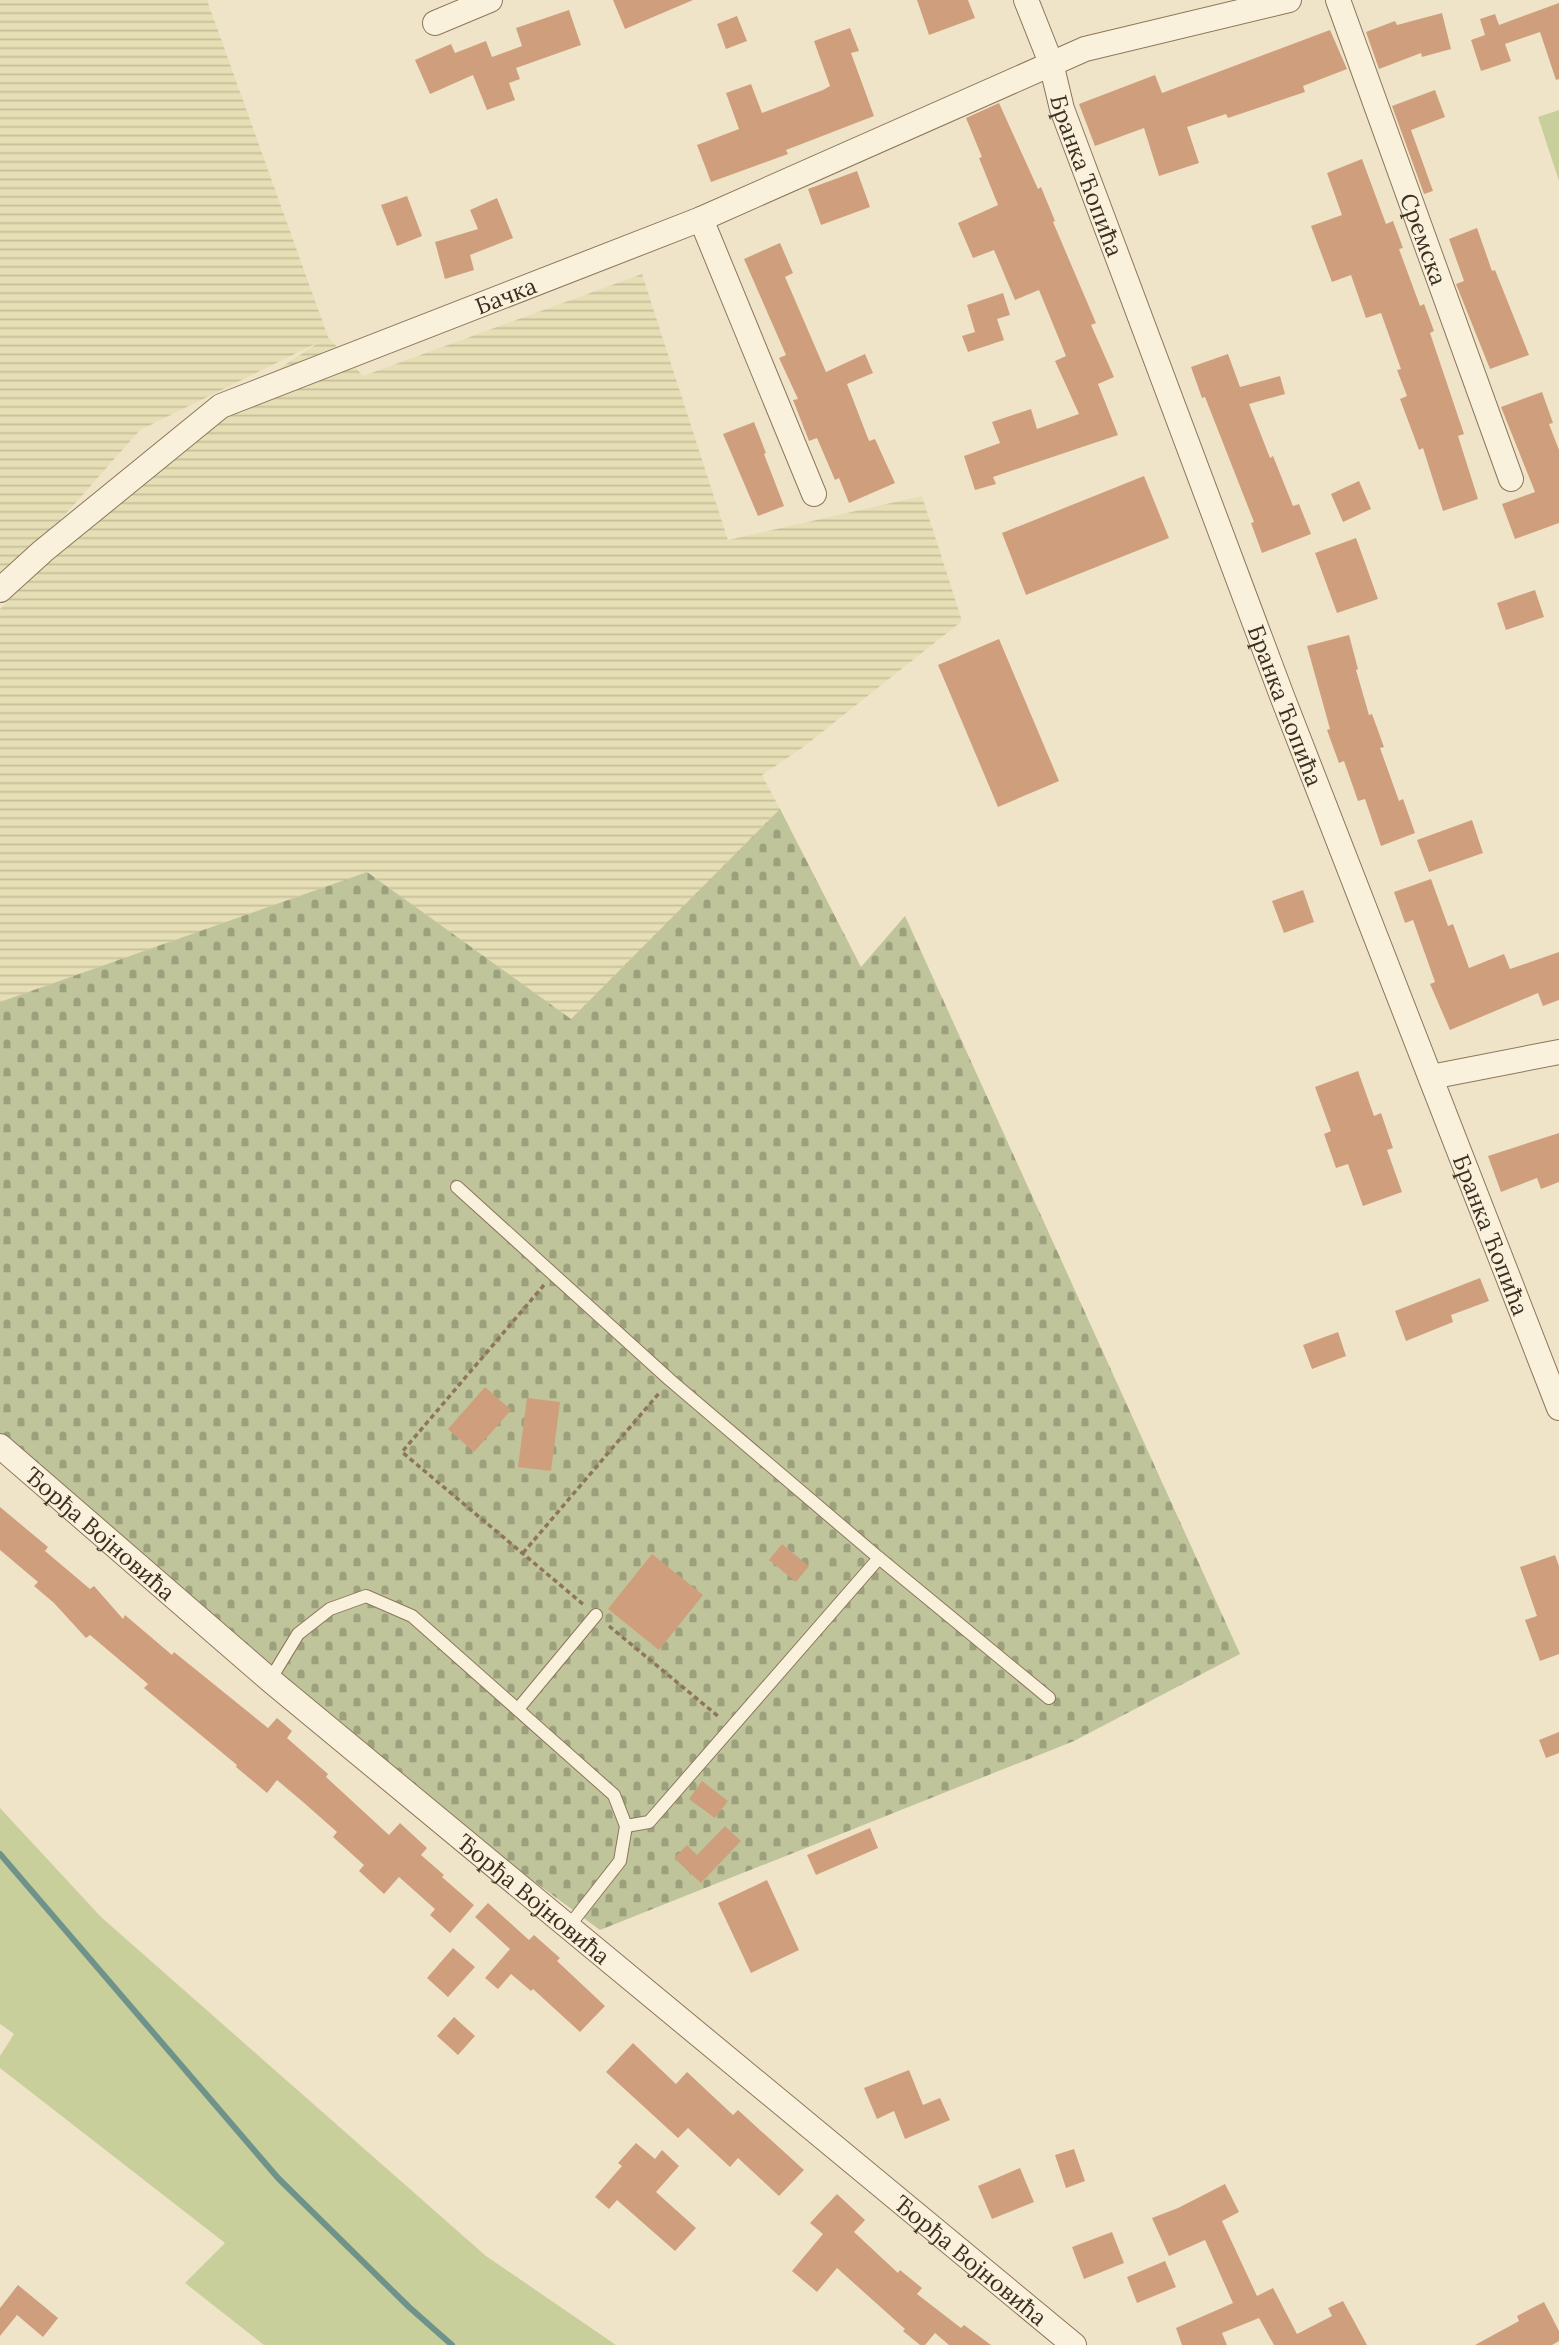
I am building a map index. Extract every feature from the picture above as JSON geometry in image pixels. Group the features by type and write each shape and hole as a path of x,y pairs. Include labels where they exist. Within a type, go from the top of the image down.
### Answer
{"street":[{"path":"435,23 490,0"},
{"name":"Бранка Ћопића","path":"1026,0 1051,62 1062,109 1282,696 1559,1408"},
{"path":"1051,62 1085,49 1289,0"},
{"name":"Сремска","path":"1338,0 1511,479"},
{"name":"Бачка","path":"0,590 43,551 221,406 701,219 1051,62"},
{"path":"701,219 814,494"},
{"path":"1431,1077 1559,1052"},
{"name":"Ђорђа Војновића","path":"0,1446 270,1680 1074,2345"}],"lane":[{"path":"457,1186 670,1380 1049,1698"},
{"path":"626,1826 649,1822 879,1558"},
{"path":"270,1680 298,1634 330,1609 366,1596 412,1616 614,1795 626,1826 621,1861 569,1926"},
{"path":"518,1709 596,1615"}],"path":[{"path":"553,1275 402,1452 731,1727"},
{"path":"523,1553 670,1380"}],"shaded area":[{"path":"0,0 207,0 328,337 363,376 642,274 728,540 922,496 962,621 802,748 762,775 780,809 571,1019 367,872 0,1002 0,609 73,534 180,434 321,341 140,430 0,588"}],"green space":[{"path":"1559,110 1559,181 1538,117"},
{"path":"780,809 861,967 905,916 1240,1654 1074,1741 600,1930 308,1715 0,1434 0,1002 367,872 571,1019"},
{"path":"0,1808 101,1917 486,2256 616,2345 264,2345 185,2283 225,2243 0,2068 0,2056 14,2034 0,2024"}],"building":[{"path":"613,0 693,0 625,29"},
{"path":"917,0 968,0 975,18 929,35"},
{"path":"1559,3 1559,79 1556,80 1540,32 1505,44 1511,61 1481,71 1471,40 1485,35 1480,19 1495,14 1499,25"},
{"path":"569,10 581,45 516,68 520,79 509,83 515,100 487,110 473,75 430,94 415,60 451,44 455,53 486,41 492,57 522,46 516,28"},
{"path":"1442,13 1451,49 1422,57 1421,53 1379,69 1366,32 1395,21 1397,25"},
{"path":"737,16 747,41 726,49 717,24"},
{"path":"850,28 859,51 851,53 874,116 786,150 788,154 711,182 697,145 739,129 726,93 751,84 762,113 823,90 830,86 814,41"},
{"path":"1330,30 1347,69 1303,86 1305,92 1228,118 1226,114 1187,127 1199,163 1159,176 1144,128 1095,146 1079,104 1155,75 1162,93"},
{"path":"1435,90 1445,117 1411,130 1433,191 1424,194 1392,106"},
{"path":"999,103 1038,189 1041,187 1096,323 1091,325 1114,377 1098,384 1118,435 993,477 996,484 975,490 964,456 1000,443 992,422 1031,409 1037,429 1079,414 1055,361 1066,356 1039,290 1015,300 994,250 973,258 958,223 998,205 966,118"},
{"path":"1362,159 1386,224 1393,221 1403,248 1399,249 1420,306 1424,304 1434,331 1430,333 1464,434 1458,436 1478,499 1443,511 1423,448 1419,450 1400,399 1407,396 1397,370 1401,369 1381,313 1366,318 1351,275 1332,282 1311,226 1342,215 1327,173"},
{"path":"857,171 870,207 821,225 808,189"},
{"path":"407,196 422,236 397,246 381,205"},
{"path":"497,198 513,238 470,255 474,270 445,279 435,242 478,229 470,210"},
{"path":"1477,228 1492,271 1495,270 1529,355 1490,369 1456,284 1464,281 1449,239"},
{"path":"780,243 793,273 785,277 826,372 865,354 873,373 847,384 869,441 875,439 895,483 849,503 839,478 835,480 817,438 809,441 793,400 798,399 779,358 786,355 744,259"},
{"path":"1003,293 1010,315 997,319 1004,340 968,352 962,336 975,332 967,305"},
{"path":"1228,354 1240,387 1280,376 1285,394 1249,404 1270,458 1273,456 1293,506 1299,504 1311,534 1262,553 1251,523 1254,522 1191,367"},
{"path":"1542,392 1553,423 1549,424 1559,450 1559,523 1515,539 1502,504 1535,492 1501,407"},
{"path":"754,422 784,506 758,516 723,434"},
{"path":"1144,476 1169,538 1026,595 1002,533"},
{"path":"1359,481 1371,509 1343,522 1331,494"},
{"path":"1356,538 1378,599 1337,613 1315,553"},
{"path":"1535,590 1544,617 1506,630 1497,603"},
{"path":"1349,635 1369,715 1372,714 1384,747 1380,748 1399,801 1403,799 1415,833 1381,846 1365,799 1358,801 1344,761 1339,763 1327,730 1330,729 1307,646"},
{"path":"999,639 1059,781 998,807 938,665"},
{"path":"1472,820 1483,853 1429,872 1417,840"},
{"path":"1431,879 1448,926 1453,924 1469,968 1504,954 1510,969 1559,952 1559,1000 1543,1006 1538,993 1450,1030 1430,984 1435,982 1413,920 1405,923 1394,892"},
{"path":"1303,890 1314,922 1284,933 1272,901"},
{"path":"1358,1071 1374,1116 1381,1113 1393,1148 1387,1150 1402,1192 1363,1206 1348,1164 1336,1168 1324,1134 1331,1131 1315,1087"},
{"path":"1559,1133 1559,1182 1541,1189 1537,1178 1501,1192 1488,1156"},
{"path":"1480,1278 1489,1301 1451,1315 1453,1322 1406,1341 1395,1311"},
{"path":"1338,1332 1346,1356 1312,1369 1303,1345"},
{"path":"485,1387 511,1410 474,1452 448,1429"},
{"path":"527,1398 560,1402 551,1471 518,1467"},
{"path":"0,1507 48,1547 45,1551 90,1589 94,1586 123,1619 125,1615 172,1655 174,1652 268,1728 277,1718 292,1731 287,1738 328,1774 326,1777 389,1835 400,1823 427,1848 421,1855 474,1905 450,1933 430,1915 435,1909 399,1877 384,1894 359,1871 364,1865 333,1837 337,1832 303,1802 277,1780 267,1793 144,1688 148,1684 90,1635 86,1638 54,1603 34,1586 38,1582 0,1550"},
{"path":"782,1544 809,1566 796,1582 769,1560"},
{"path":"652,1554 703,1595 659,1650 608,1609"},
{"path":"1555,1555 1559,1566 1559,1654 1540,1661 1525,1620 1537,1616 1520,1567"},
{"path":"1559,1732 1559,1753 1546,1758 1539,1740"},
{"path":"702,1781 728,1801 715,1818 689,1799"},
{"path":"725,1826 741,1841 701,1883 674,1858 687,1845 697,1855"},
{"path":"870,1828 878,1848 816,1875 807,1855"},
{"path":"767,1880 799,1950 751,1973 718,1903"},
{"path":"488,1903 529,1940 534,1935 560,1958 557,1961 605,2006 580,2032 533,1989 531,1991 511,1974 498,1989 485,1978 510,1949 475,1917"},
{"path":"453,1948 475,1967 448,1997 427,1978"},
{"path":"454,2017 475,2036 458,2055 437,2036"},
{"path":"633,2043 676,2084 687,2072 733,2115 738,2110 804,2170 779,2196 738,2158 730,2167 688,2128 678,2138 606,2072"},
{"path":"909,2070 923,2105 940,2098 950,2120 905,2139 894,2111 877,2119 864,2088"},
{"path":"636,2143 655,2159 662,2150 679,2166 656,2192 696,2228 675,2251 617,2200 609,2209 595,2197 622,2166 618,2163"},
{"path":"1074,2149 1085,2181 1066,2188 1055,2155"},
{"path":"1020,2168 1034,2202 992,2219 978,2186"},
{"path":"1225,2184 1239,2212 1222,2221 1257,2296 1273,2288 1297,2334 1332,2316 1328,2308 1343,2301 1367,2345 1274,2345 1259,2318 1222,2333 1227,2345 1182,2345 1176,2328 1233,2303 1205,2240 1169,2256 1152,2218"},
{"path":"837,2194 865,2220 854,2232 898,2273 900,2270 922,2288 917,2294 961,2328 964,2325 991,2345 949,2345 935,2333 925,2345 920,2345 837,2268 817,2292 792,2271 823,2234 810,2223"},
{"path":"1112,2232 1124,2263 1084,2279 1072,2247"},
{"path":"1165,2261 1176,2287 1137,2303 1127,2277"},
{"path":"18,2285 58,2318 43,2337 17,2315 0,2336 0,2308"},
{"path":"1544,2302 1559,2331 1559,2341 1552,2345 1475,2345 1519,2321 1517,2316"}],"waterway":[{"path":"0,1854 278,2178 409,2307 452,2345"}]}
